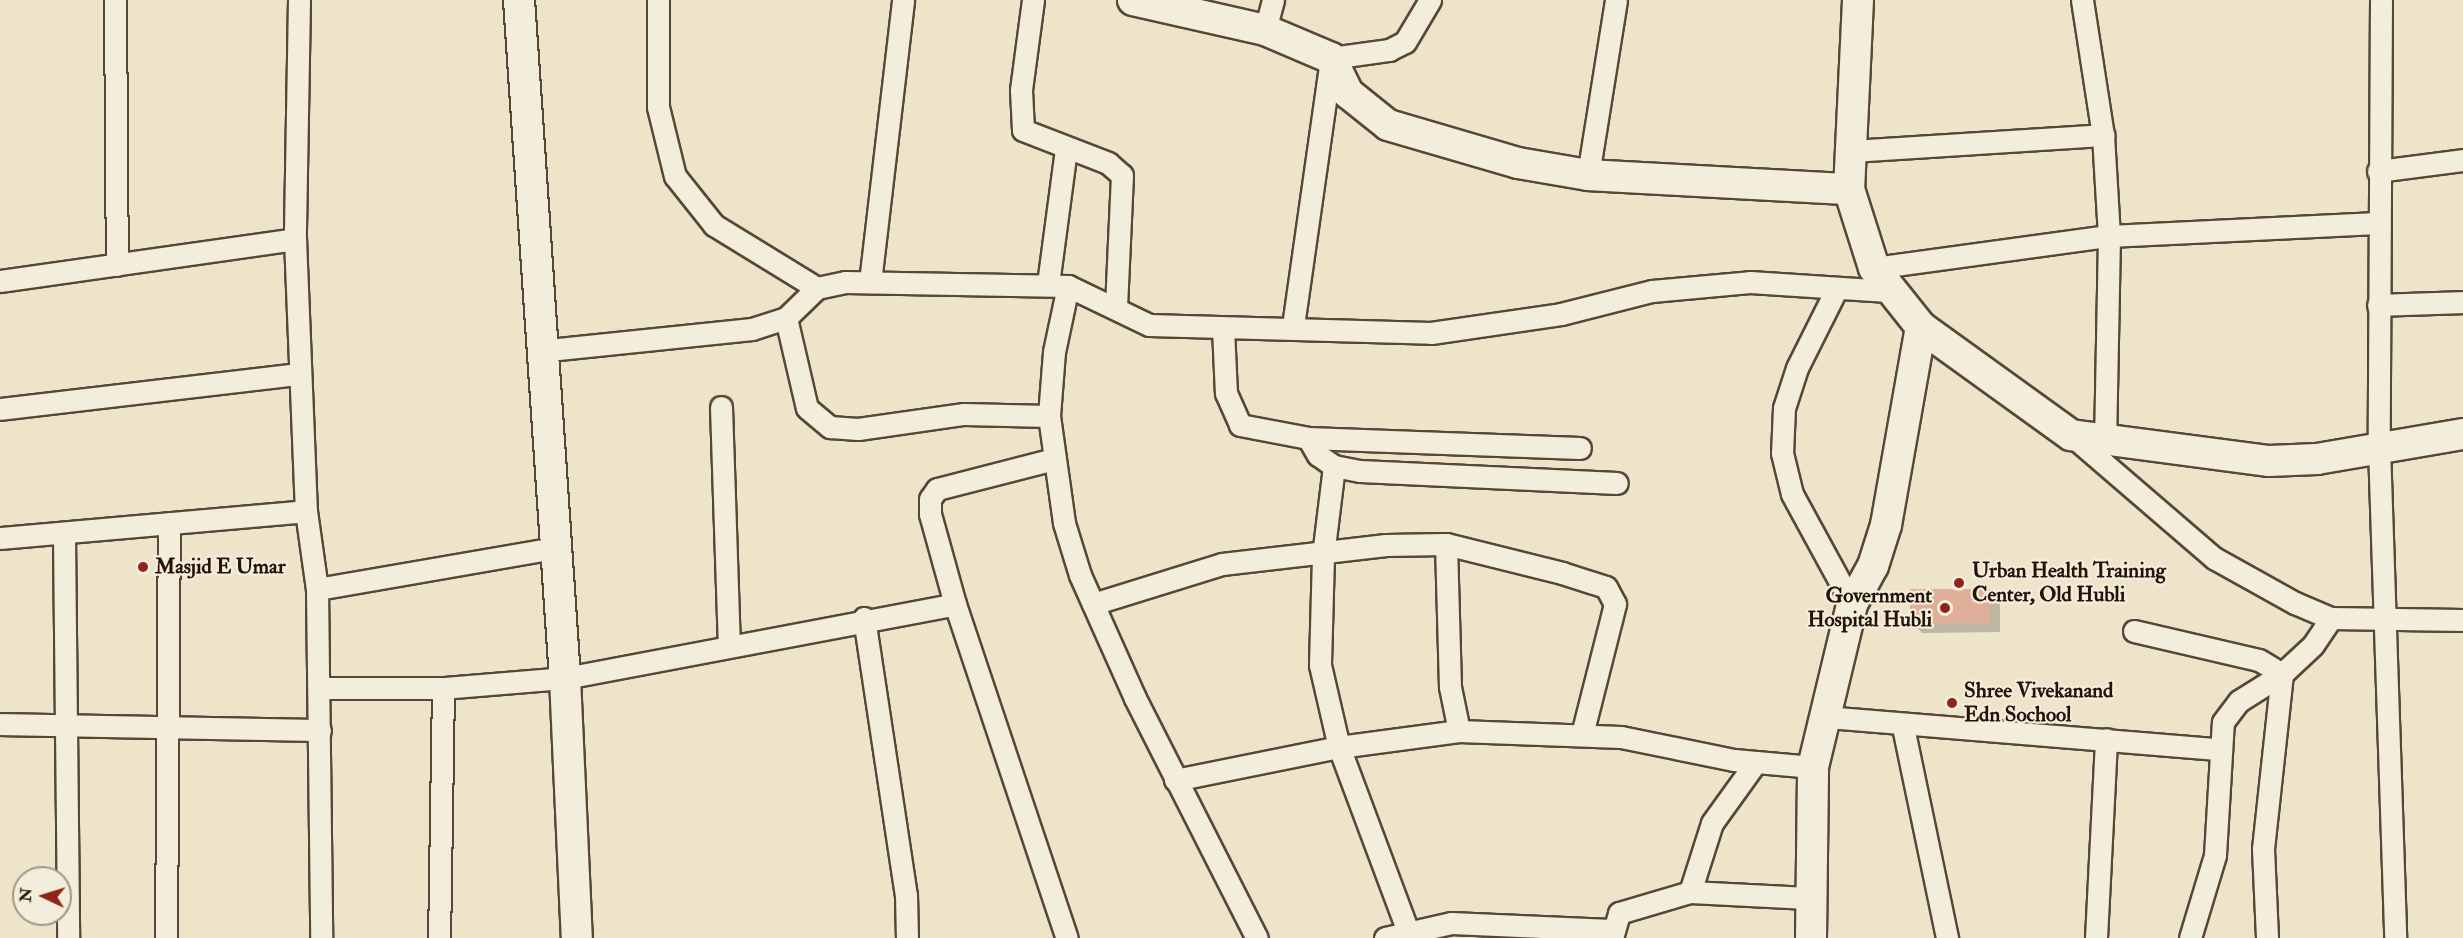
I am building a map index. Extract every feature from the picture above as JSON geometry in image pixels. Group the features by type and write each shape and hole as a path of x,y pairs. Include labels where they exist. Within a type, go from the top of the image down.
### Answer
{"main road":[{"path":"519,0 539,351 565,678 577,938"},
{"path":"1133,0 1265,30 1331,58 1348,93 1388,125 1518,163 1588,175 1849,189"},
{"path":"1858,0 1849,189 1881,279 1921,327 2071,435 2105,442 2269,461 2463,434"},
{"path":"1811,938 1808,898 1813,766 1852,604 1873,566 1886,525 1921,327"}],"street":[{"path":"115,0 117,266"},
{"path":"299,0 295,239 298,374 306,511 317,590 321,688 321,938"},
{"path":"658,0 658,107 675,176 714,225 817,288"},
{"path":"870,282 903,0"},
{"path":"1033,0 1020,117 1023,130 1034,139 1108,163 1122,175 1116,308"},
{"path":"1265,30 1273,0"},
{"path":"1293,326 1331,58 1389,50 1405,42 1430,0"},
{"path":"1588,175 1616,0"},
{"path":"2082,0 2103,135 2109,236 2105,442"},
{"path":"2381,0 2377,223 2379,447 2382,621 2395,938"},
{"path":"1850,151 2103,135"},
{"path":"1066,149 1048,416 1064,523 1093,604 1175,780 1257,938"},
{"path":"2378,171 2463,160"},
{"path":"539,351 752,329 786,318 817,288 870,282 1058,285 1116,308 1149,325 1223,328 1293,326 1431,333 1561,314 1652,291 1750,282 1837,288 2109,236 2377,223"},
{"path":"0,281 295,239"},
{"path":"1837,288 1791,388 1782,453 1791,494 1852,604"},
{"path":"2378,306 2463,302"},
{"path":"786,318 807,408 830,428 858,429 964,414 1048,416"},
{"path":"1223,328 1230,414 1240,425 1308,438 1580,448"},
{"path":"0,409 298,374"},
{"path":"721,407 729,645"},
{"path":"2071,435 2214,558 2331,618 2382,621 2463,620"},
{"path":"1308,438 1318,455 1334,466 1617,483"},
{"path":"1054,459 937,489 930,499 954,604 1067,938"},
{"path":"1334,466 1323,556 1320,665 1339,747 1407,929"},
{"path":"0,538 64,536 169,523 306,511"},
{"path":"166,938 169,523"},
{"path":"64,536 68,727 68,938"},
{"path":"1093,604 1222,564 1323,556 1386,545 1446,544 1562,573 1612,594 1614,614 1582,734"},
{"path":"1446,544 1450,687 1459,731"},
{"path":"317,590 555,548"},
{"path":"321,688 443,688 565,678 864,618 954,604"},
{"path":"864,618 906,895 907,938"},
{"path":"2190,938 2214,855 2219,749 2223,722 2239,701 2282,674 2331,618"},
{"path":"2134,631 2259,660 2282,674"},
{"path":"2267,938 2263,849 2282,674"},
{"path":"439,938 443,688"},
{"path":"1826,717 1903,727 2106,739 2219,749"},
{"path":"0,724 320,730"},
{"path":"1903,727 1947,938"},
{"path":"1175,780 1339,747 1459,731 1582,734 1756,762 1813,766"},
{"path":"2096,938 2106,739"},
{"path":"1690,892 1712,823 1756,762"},
{"path":"1385,938 1407,929 1451,923 1611,934 1619,913 1632,906 1690,892 1808,898"},
{"path":"1811,938 1827,938"}],"building":[{"path":"1910,589 1990,589 1990,623 1910,623"}],"place":[{"name":"Masjid E Umar","path":"143,567"},
{"name":"Urban Health Training Center, Old Hubli","path":"1959,583"},
{"name":"Government Hospital Hubli","path":"1945,608"},
{"name":"Shree Vivekanand Edn Sochool","path":"1952,703"}]}
